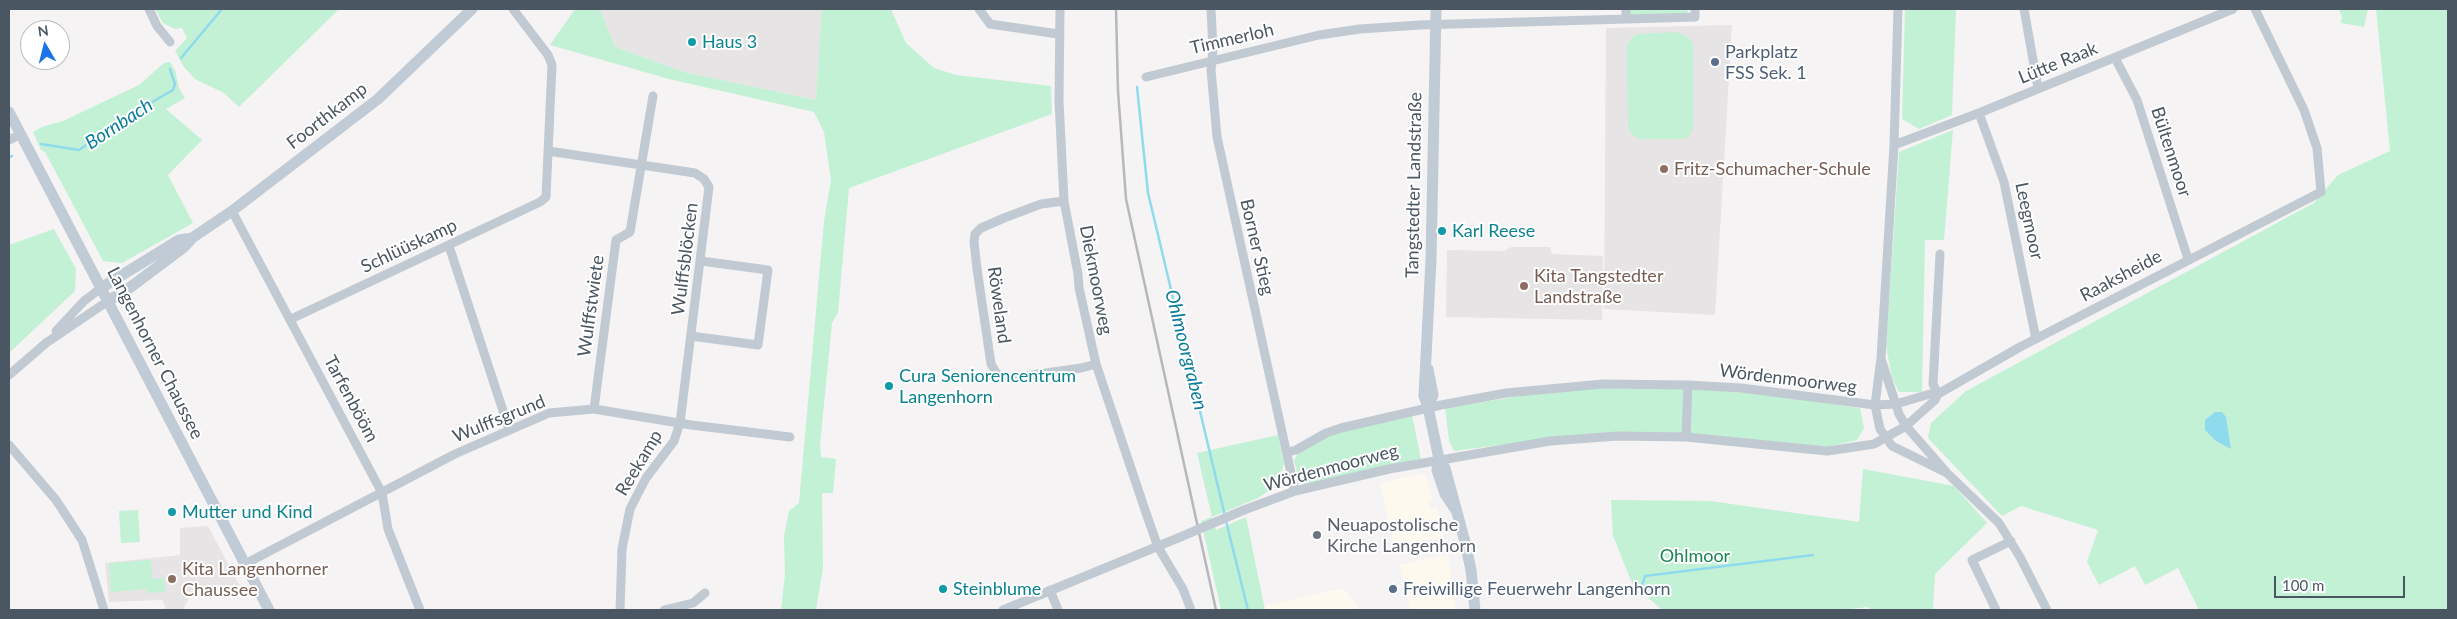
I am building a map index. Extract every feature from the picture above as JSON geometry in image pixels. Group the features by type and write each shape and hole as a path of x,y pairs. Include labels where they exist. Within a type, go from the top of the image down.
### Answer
{"street":[{"path":"149,9 157,26 170,42"},
{"name":"Foorthkamp","path":"108,301 168,259 192,238 232,211 378,99 472,9"},
{"path":"513,9 548,55 552,65 548,151"},
{"path":"979,9 990,24 1058,34"},
{"name":"Diekmoorweg","path":"1060,9 1058,34 1059,101 1064,201 1079,288 1096,364 1158,547 1183,589 1191,610"},
{"name":"Borner Stieg","path":"1211,9 1211,70 1217,137 1295,490"},
{"name":"Tangstedter Landstraße","path":"1436,9 1427,362 1433,396 1428,407 1439,459 1445,468 1469,559 1474,610"},
{"path":"1626,9 1626,19"},
{"name":"Timmerloh","path":"1146,77 1212,59 1329,33 1383,26 1695,17 1695,9"},
{"path":"1898,9 1894,145 1878,423 1885,439 1892,446 1947,473"},
{"path":"2024,9 2038,88"},
{"name":"Lütte Raak","path":"1894,145 1979,113 2233,9"},
{"name":"Raaksheide","path":"1879,405 1896,404 1930,394 1938,394 2036,339 2321,192 2317,148 2304,110 2255,9"},
{"name":"Bültenmoor","path":"2115,58 2137,100 2188,259"},
{"name":"Wulffstwiete","path":"594,409 616,240 630,232 640,165 654,96"},
{"name":"Langenhorner Chaussee","path":"9,112 269,610"},
{"name":"Leegmoor","path":"1979,113 2004,182 2036,339"},
{"path":"9,140 21,134"},
{"name":"Wulffsblöcken","path":"548,151 695,173 704,179 709,187 680,423"},
{"name":"Schlüüskamp","path":"291,319 540,202 546,197 548,151"},
{"name":"Röweland","path":"1064,201 1041,204 981,228 975,234 977,269 991,364 997,374 1011,378 1096,364"},
{"name":"Tarfenbööm","path":"232,211 382,492 388,528 420,610"},
{"name":"Foorthkamp","path":"101,288 179,240 192,238"},
{"path":"449,246 509,429"},
{"path":"1938,394 1932,384 1940,254"},
{"path":"691,336 758,345 768,270 701,261"},
{"path":"46,343 84,301 101,288"},
{"path":"9,375 46,343 108,301"},
{"path":"1881,358 1899,414 1906,426 1947,473 1987,510 2011,541 2042,609"},
{"name":"Wördenmoorweg","path":"1288,452 1341,428 1428,407 1506,393 1596,385 1688,385 1742,388 1879,405"},
{"path":"1686,437 1688,385"},
{"name":"Raaksheide","path":"1885,439 1906,426 1935,400 1938,394"},
{"name":"Wulffsgrund","path":"245,564 382,492 509,429 549,414 594,409 680,423 790,437"},
{"name":"Reekamp","path":"620,610 622,549 630,509 646,478 674,440 680,423"},
{"name":"Wördenmoorweg","path":"1003,610 1295,490 1439,459 1550,441 1618,436 1686,437 1826,451 1874,444 1885,439"},
{"path":"9,445 56,500 82,540 104,610"},
{"path":"1996,610 1972,560 2011,541"},
{"path":"1050,590 1058,610"},
{"path":"664,610 693,603 705,593"}],"shaded area":[{"path":"600,9 823,9 816,100 684,72 615,47"},
{"name":"Fritz-Schumacher-Schule","path":"1732,25 1715,315 1604,309 1606,28"},
{"name":"Kita Tangstedter Landstraße","path":"1511,247 1550,247 1552,254 1603,256 1602,320 1446,317 1447,250 1504,251"},
{"path":"1418,474 1426,476 1433,500 1429,502 1431,509 1437,508 1444,536 1394,547 1380,483"},
{"name":"Kita Langenhorner Chaussee","path":"208,526 245,596 190,596 183,610 166,609 162,600 109,602 105,563 180,555 180,528"},
{"path":"1448,554 1456,610 1410,610 1400,565"},
{"path":"1343,588 1360,610 1265,610 1264,606"}],"green space":[{"path":"155,9 339,9 239,107 224,93 195,79 184,67 175,51 187,38 182,28 175,29 163,23"},
{"path":"575,9 600,9 615,47 684,72 816,100 822,9 891,9 906,43 934,68 956,75 1051,86 1052,114 849,188 838,313 832,323 820,445 821,457 836,459 833,493 822,493 823,568 816,610 781,610 785,575 784,536 789,511 799,503 824,221 831,180 824,132 814,112 669,79 550,45"},
{"path":"1630,9 1687,9 1688,13 1630,15"},
{"path":"1905,9 1956,9 1952,115 1919,129 1902,119"},
{"path":"2339,9 2368,9 2364,27 2341,23 2342,17"},
{"path":"2376,9 2448,9 2448,610 2199,610 2178,568 2145,585 2135,566 2099,585 2087,562 2098,530 2021,506 2002,516 1928,438 1931,423 1966,391 2314,203 2338,175 2390,151"},
{"path":"1676,32 1688,37 1693,44 1693,129 1688,137 1681,139 1639,139 1632,135 1628,128 1627,45 1632,37 1638,34"},
{"path":"170,62 175,70 179,88 185,98 166,109 202,140 168,175 193,223 122,263 103,261 45,152 41,150 33,132 42,127 63,121 139,85 164,63"},
{"path":"1953,130 1944,240 1925,240 1922,392 1899,392 1892,378 1886,346 1899,152"},
{"path":"54,229 76,269 75,291 9,353 9,245"},
{"path":"1601,388 1698,389 1770,395 1860,408 1864,428 1857,440 1827,447 1579,435 1454,451 1449,440 1445,408 1539,393"},
{"path":"1412,415 1421,459 1305,485 1299,481 1294,460 1299,452 1333,434"},
{"path":"1278,435 1284,464 1277,485 1258,498 1212,517 1197,453"},
{"name":"Ohlmoor","path":"1863,469 1954,486 1987,523 1935,574 1933,610 1871,610 1868,607 1843,610 1662,610 1632,583 1613,536 1611,500 1710,501 1859,522"},
{"path":"138,510 140,542 121,543 119,511"},
{"path":"1212,517 1216,530 1246,517 1265,610 1221,610 1201,521"},
{"path":"151,560 152,579 164,578 165,592 147,593 146,589 111,592 109,563"}],"water":[{"path":"2215,412 2222,412 2226,417 2231,449 2216,441 2205,430 2205,420"}],"waterway":[{"name":"Bornbach","path":"181,58 222,9"},
{"name":"Bornbach","path":"41,144 79,150 123,119 173,90 175,84 170,69"},
{"name":"Ohlmoorgraben","path":"1137,87 1148,193 1225,516"},
{"name":"Ohlmoorgraben","path":"1226,521 1248,610"},
{"name":"Ohlmoorgraben","path":"1641,589 1645,576 1813,555"}],"railway":[{"path":"1116,9 1118,91 1126,199 1216,610"}],"place":[{"name":"Haus 3","path":"692,42"},
{"name":"Parkplatz FSS Sek. 1","path":"1715,62"},
{"name":"Fritz-Schumacher-Schule","path":"1664,169"},
{"name":"Karl Reese","path":"1442,231"},
{"name":"Kita Tangstedter Landstraße","path":"1524,286"},
{"name":"Cura Seniorencentrum Langenhorn","path":"889,386"},
{"name":"Mutter und Kind","path":"172,512"},
{"name":"Neuapostolische Kirche Langenhorn","path":"1317,535"},
{"name":"Kita Langenhorner Chaussee","path":"172,579"},
{"name":"Steinblume","path":"943,589"},
{"name":"Freiwillige Feuerwehr Langenhorn","path":"1393,589"}]}
